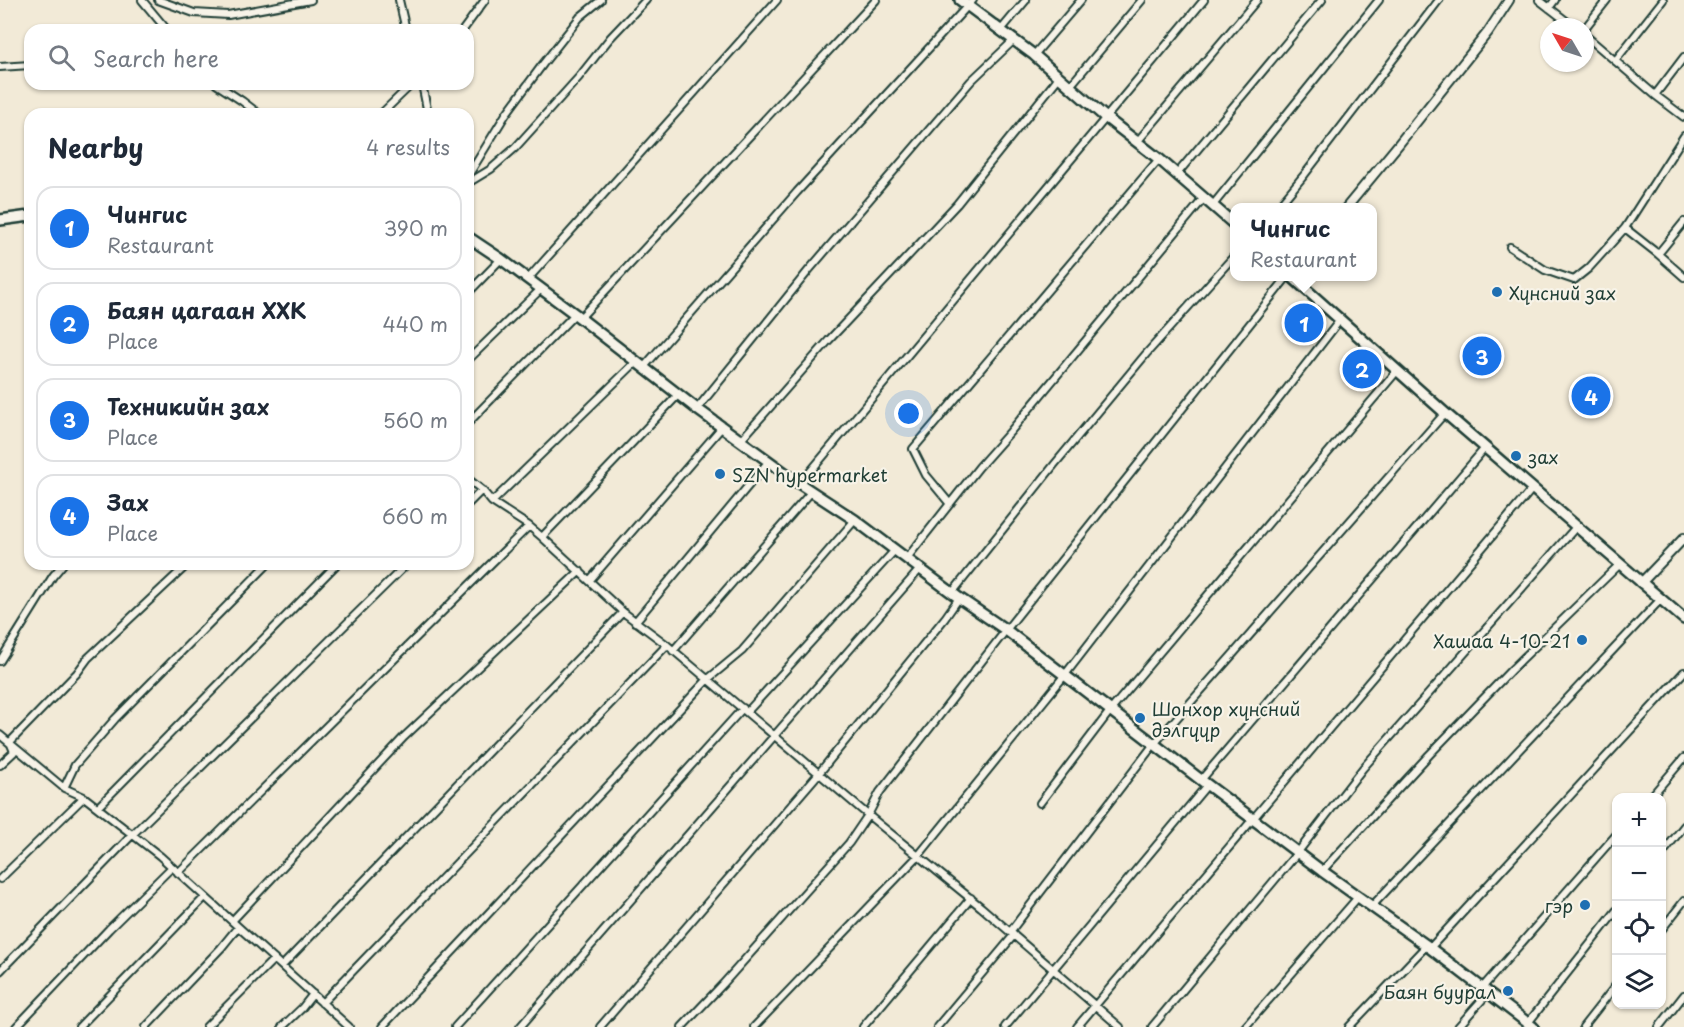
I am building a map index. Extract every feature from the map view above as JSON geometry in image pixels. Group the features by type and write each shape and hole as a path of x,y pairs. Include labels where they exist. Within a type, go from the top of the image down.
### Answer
{"main road":[{"path":"967,2 1159,159 1230,220"},
{"path":"0,220 24,217"},
{"path":"474,241 528,279 722,428 855,520 955,596 1006,630 1322,871 1428,947 1526,1024"},
{"path":"1295,281 1684,619"}],"street":[{"path":"142,0 162,24"},
{"path":"158,0 194,13 228,15 311,0"},
{"path":"399,0 405,24"},
{"path":"467,24 485,0"},
{"path":"474,166 506,114 543,64 580,17 602,0"},
{"path":"474,179 491,169 515,148 646,0"},
{"path":"528,279 777,0"},
{"path":"474,417 577,316 876,0"},
{"path":"1001,30 1026,0"},
{"path":"1034,56 1081,0"},
{"path":"1070,86 1143,0"},
{"path":"800,484 1204,0"},
{"path":"1137,142 1257,0"},
{"path":"1177,174 1322,0"},
{"path":"1213,205 1379,0"},
{"path":"1280,203 1439,0"},
{"path":"1349,203 1474,49 1509,0"},
{"path":"1539,0 1562,18"},
{"path":"1549,8 1556,0"},
{"path":"1593,18 1607,0"},
{"path":"1615,61 1663,0"},
{"path":"492,502 640,365 967,2"},
{"path":"697,409 810,270 971,81 1014,40"},
{"path":"1594,43 1684,117"},
{"path":"1655,95 1684,57"},
{"path":"0,67 24,65"},
{"path":"741,440 829,340 957,204 1059,77"},
{"path":"225,90 250,108"},
{"path":"387,108 406,90"},
{"path":"423,90 427,108"},
{"path":"1510,246 1545,270 1574,280 1589,268 1625,228 1684,136"},
{"path":"950,504 926,475 913,449 1159,159"},
{"path":"907,558 979,467 1204,198"},
{"path":"1658,254 1684,222"},
{"path":"1625,228 1684,277"},
{"path":"474,287 501,259"},
{"path":"600,1027 820,772 945,618 955,596 1047,474 1146,354 1230,261"},
{"path":"682,1027 849,843 880,792 1006,630 1285,281"},
{"path":"474,354 541,289"},
{"path":"754,1027 919,855 1064,676 1340,320"},
{"path":"1040,803 1110,711 1397,371"},
{"path":"542,537 678,395"},
{"path":"937,1027 1012,933 1154,744 1445,413"},
{"path":"590,580 722,428"},
{"path":"1005,1027 1204,782 1485,448"},
{"path":"635,622 769,461"},
{"path":"474,484 492,502 529,526 623,612 667,645 820,772 868,815 971,898 1120,1027"},
{"path":"1077,1027 1532,489"},
{"path":"474,498 482,490"},
{"path":"673,651 812,491"},
{"path":"382,1027 708,679 742,651 855,520"},
{"path":"178,873 529,526"},
{"path":"1152,1027 1298,852 1363,768 1576,527"},
{"path":"1641,582 1684,538"},
{"path":"455,1027 895,550"},
{"path":"1322,871 1512,669 1620,564"},
{"path":"520,1027 920,569"},
{"path":"0,661 58,570"},
{"path":"10,742 88,658 182,570"},
{"path":"64,788 75,765 108,727 262,570"},
{"path":"98,807 331,570"},
{"path":"0,971 133,834 401,570"},
{"path":"232,921 404,737 580,571"},
{"path":"1372,906 1661,599"},
{"path":"282,966 623,612"},
{"path":"322,1003 667,645"},
{"path":"1349,1027 1428,947 1684,672"},
{"path":"0,735 64,788 84,797 133,834 349,1027"},
{"path":"0,765 14,752 10,742"},
{"path":"1654,793 1684,758"},
{"path":"0,879 84,797"},
{"path":"1666,849 1684,826"},
{"path":"1458,1027 1485,991 1612,841"},
{"path":"16,1027 109,929 172,867"},
{"path":"1245,1027 1359,896"},
{"path":"79,1027 205,897"},
{"path":"863,1027 971,898"},
{"path":"1666,924 1684,901"},
{"path":"1526,1024 1612,917"},
{"path":"146,1027 238,927"},
{"path":"207,1027 273,959"},
{"path":"1583,1027 1612,991"},
{"path":"282,1027 313,994"},
{"path":"1659,1027 1684,995"}],"place":[{"name":"Хүнсний зах","path":"1497,292"},
{"name":"Чингис","path":"1304,323"},
{"name":"Техникийн зах","path":"1482,356"},
{"name":"Баян цагаан ХХК","path":"1362,369"},
{"name":"Зах","path":"1591,396"},
{"name":"зах","path":"1516,456"},
{"name":"SZN hypermarket","path":"720,474"},
{"name":"Хашаа 4-10-21","path":"1582,640"},
{"name":"Шонхор хүнсний дэлгүүр","path":"1140,718"},
{"name":"гэр","path":"1585,905"},
{"name":"Баян буурал","path":"1508,991"}]}
